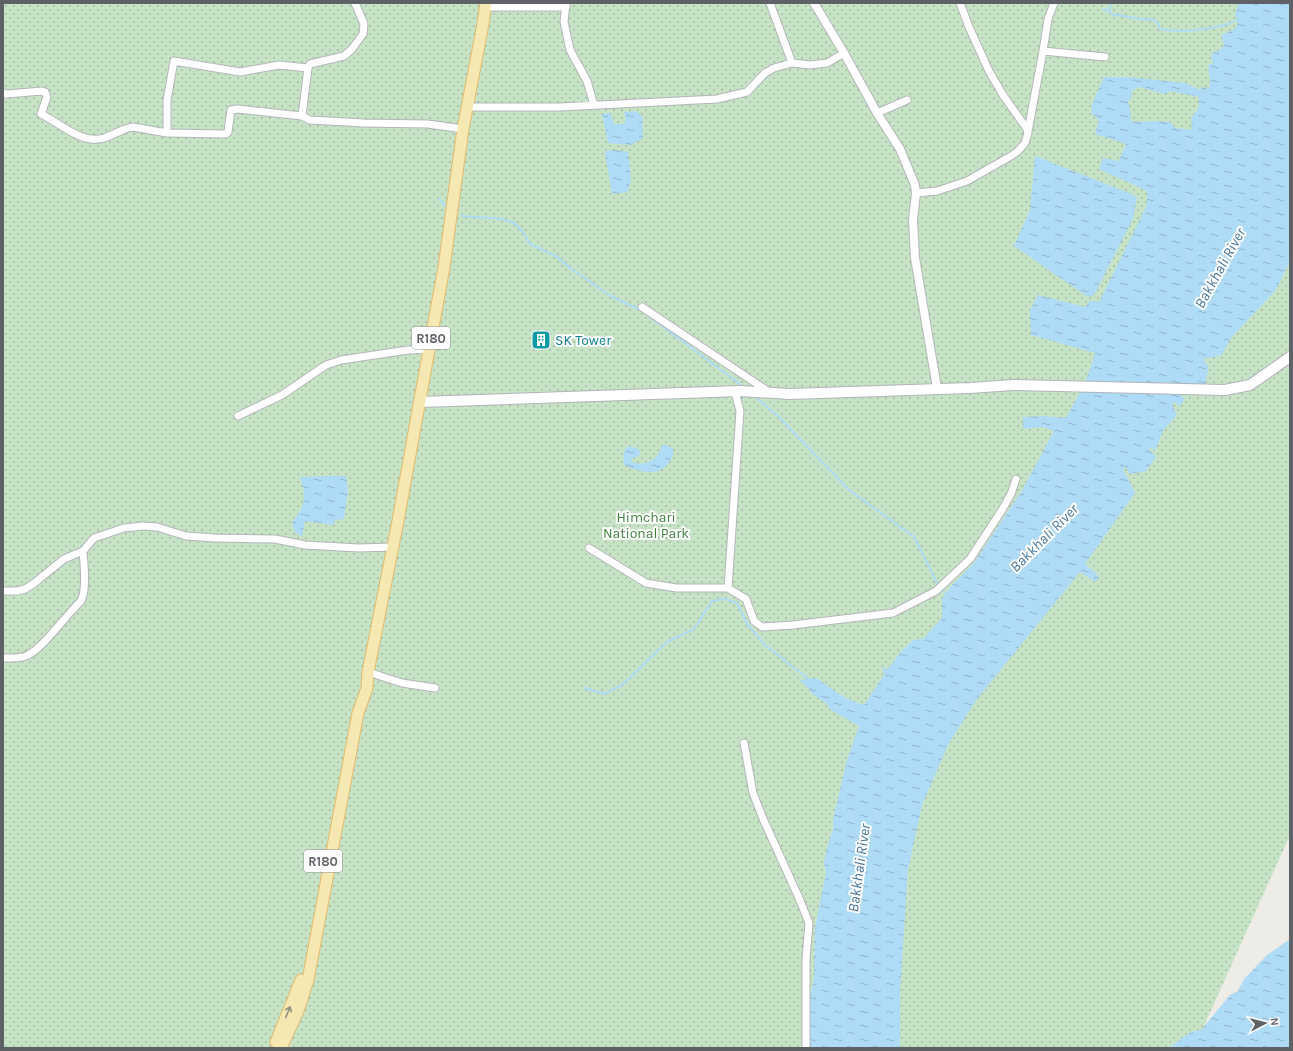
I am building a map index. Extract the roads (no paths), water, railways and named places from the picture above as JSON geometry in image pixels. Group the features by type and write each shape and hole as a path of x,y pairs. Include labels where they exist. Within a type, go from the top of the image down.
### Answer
{"main road":[{"name":"R180","path":"281,1048 298,1011 308,980 358,713 366,688 444,267 463,129 485,5"},
{"path":"419,402 738,391 790,394 970,388 1013,385 1225,390 1250,385 1290,357"},
{"name":"R180","path":"273,1048 302,979 351,711 360,685 368,672"}],"street":[{"path":"302,116 308,68 310,64 344,56 352,50 363,34 364,24 355,3"},
{"path":"770,3 792,63"},
{"path":"814,3 877,113 900,149 915,185 916,193 913,220 916,258 937,388"},
{"path":"961,3 969,27 989,71 1003,95 1024,124 1028,133"},
{"path":"916,193 937,191 967,181 1018,151 1025,143 1048,19 1054,3"},
{"path":"485,5 566,5 564,22 570,50 587,81 594,106"},
{"path":"1043,51 1105,57"},
{"path":"467,107 594,106 717,99 747,92 765,73 774,68 792,63 810,65 827,63 844,53"},
{"path":"167,133 167,100 174,61 240,72 279,65 308,68"},
{"path":"3,93 45,92 47,97 41,114 81,137 101,139 128,127 167,133 226,134 228,132 232,110 237,108 302,116 310,120 428,124 463,129"},
{"path":"877,113 907,100"},
{"path":"642,307 769,392"},
{"path":"238,416 282,394 326,365 341,360 408,350 428,349"},
{"path":"728,588 740,411 738,391"},
{"path":"589,548 646,583 676,588 728,588 746,599 754,621 762,627 793,625 893,613 936,591 970,559 1002,510 1011,494 1016,479"},
{"path":"3,591 25,589 64,559 83,551 94,538 124,528 143,526 156,527 186,536 275,539 305,546 359,548 392,547"},
{"path":"3,658 29,655 81,601 83,597 84,582 83,551"},
{"path":"368,672 402,683 435,688"},
{"path":"744,744 753,793 764,822 809,923 806,960 806,1048"}],"water":[{"name":"Bakkhali River","path":"1239,3 1290,3 1290,261 1276,290 1230,339 1222,355 1203,359 1209,367 1205,384 1199,392 1186,386 1180,395 1185,399 1179,407 1175,402 1172,404 1177,415 1163,431 1155,451 1151,447 1149,449 1156,457 1146,471 1130,474 1125,467 1123,469 1135,493 1085,564 1095,572 1099,578 1095,582 1080,572 977,699 949,743 922,805 908,870 900,991 900,1048 809,1048 810,997 814,978 815,928 826,873 824,863 833,829 833,820 847,760 859,726 831,710 826,703 811,693 799,680 817,678 845,697 864,705 884,675 882,666 887,670 899,654 913,640 923,639 942,618 942,599 952,585 974,563 1021,492 1054,431 1043,427 1023,429 1023,417 1042,416 1066,418 1083,386 1095,353 1031,335 1030,310 1038,295 1085,307 1090,300 1099,302 1147,205 1147,191 1099,169 1103,158 1119,161 1126,144 1095,134 1099,120 1091,113 1092,104 1104,77 1127,77 1185,83 1200,90 1202,87 1209,88 1209,64 1213,63 1211,58 1212,53 1222,49 1224,44 1221,35 1233,30 1238,24 1235,14","holes":["1140,87 1164,94 1170,91 1199,97 1199,107 1191,119 1192,130 1175,128 1170,122 1131,121 1128,102 1132,96 1132,91"]},
{"path":"636,111 642,116 643,138 631,145 608,143 602,114 610,113 614,124 624,124 626,120 624,112"},
{"path":"615,150 628,152 631,179 628,192 612,194 605,153 606,151"},
{"path":"1035,156 1132,194 1137,198 1133,219 1094,295 1088,297 1014,246 1030,210"},
{"path":"662,445 666,445 673,449 673,456 661,470 649,472 636,470 624,465 623,457 628,446 640,450 639,456 631,459 632,462 642,464 655,458 658,455"},
{"path":"346,476 348,491 344,519 335,520 334,525 305,521 302,537 295,532 292,522 300,511 304,501 300,477"},
{"path":"1287,941 1290,941 1290,1048 1168,1048 1190,1032 1201,1030 1230,995 1238,991 1244,979 1267,955"}],"waterway":[{"path":"1111,3 1109,11 1113,15 1153,19 1158,23 1160,29 1185,31 1211,28 1228,24 1239,19"},
{"path":"1103,9 1109,11"},
{"path":"439,199 447,208"},
{"path":"462,216 503,219 514,223 523,232 530,244 557,257 612,297 641,310"},
{"path":"646,314 745,388"},
{"path":"754,396 778,416 848,489 914,537 936,581 947,596"},
{"path":"585,688 604,694 622,685 667,642 694,629 712,601 725,599 737,603 747,624 766,646 810,680"}],"place":[{"name":"SK Tower","path":"541,340"}],"park label":[{"name":"Himchari National Park","path":"646,526"}]}
